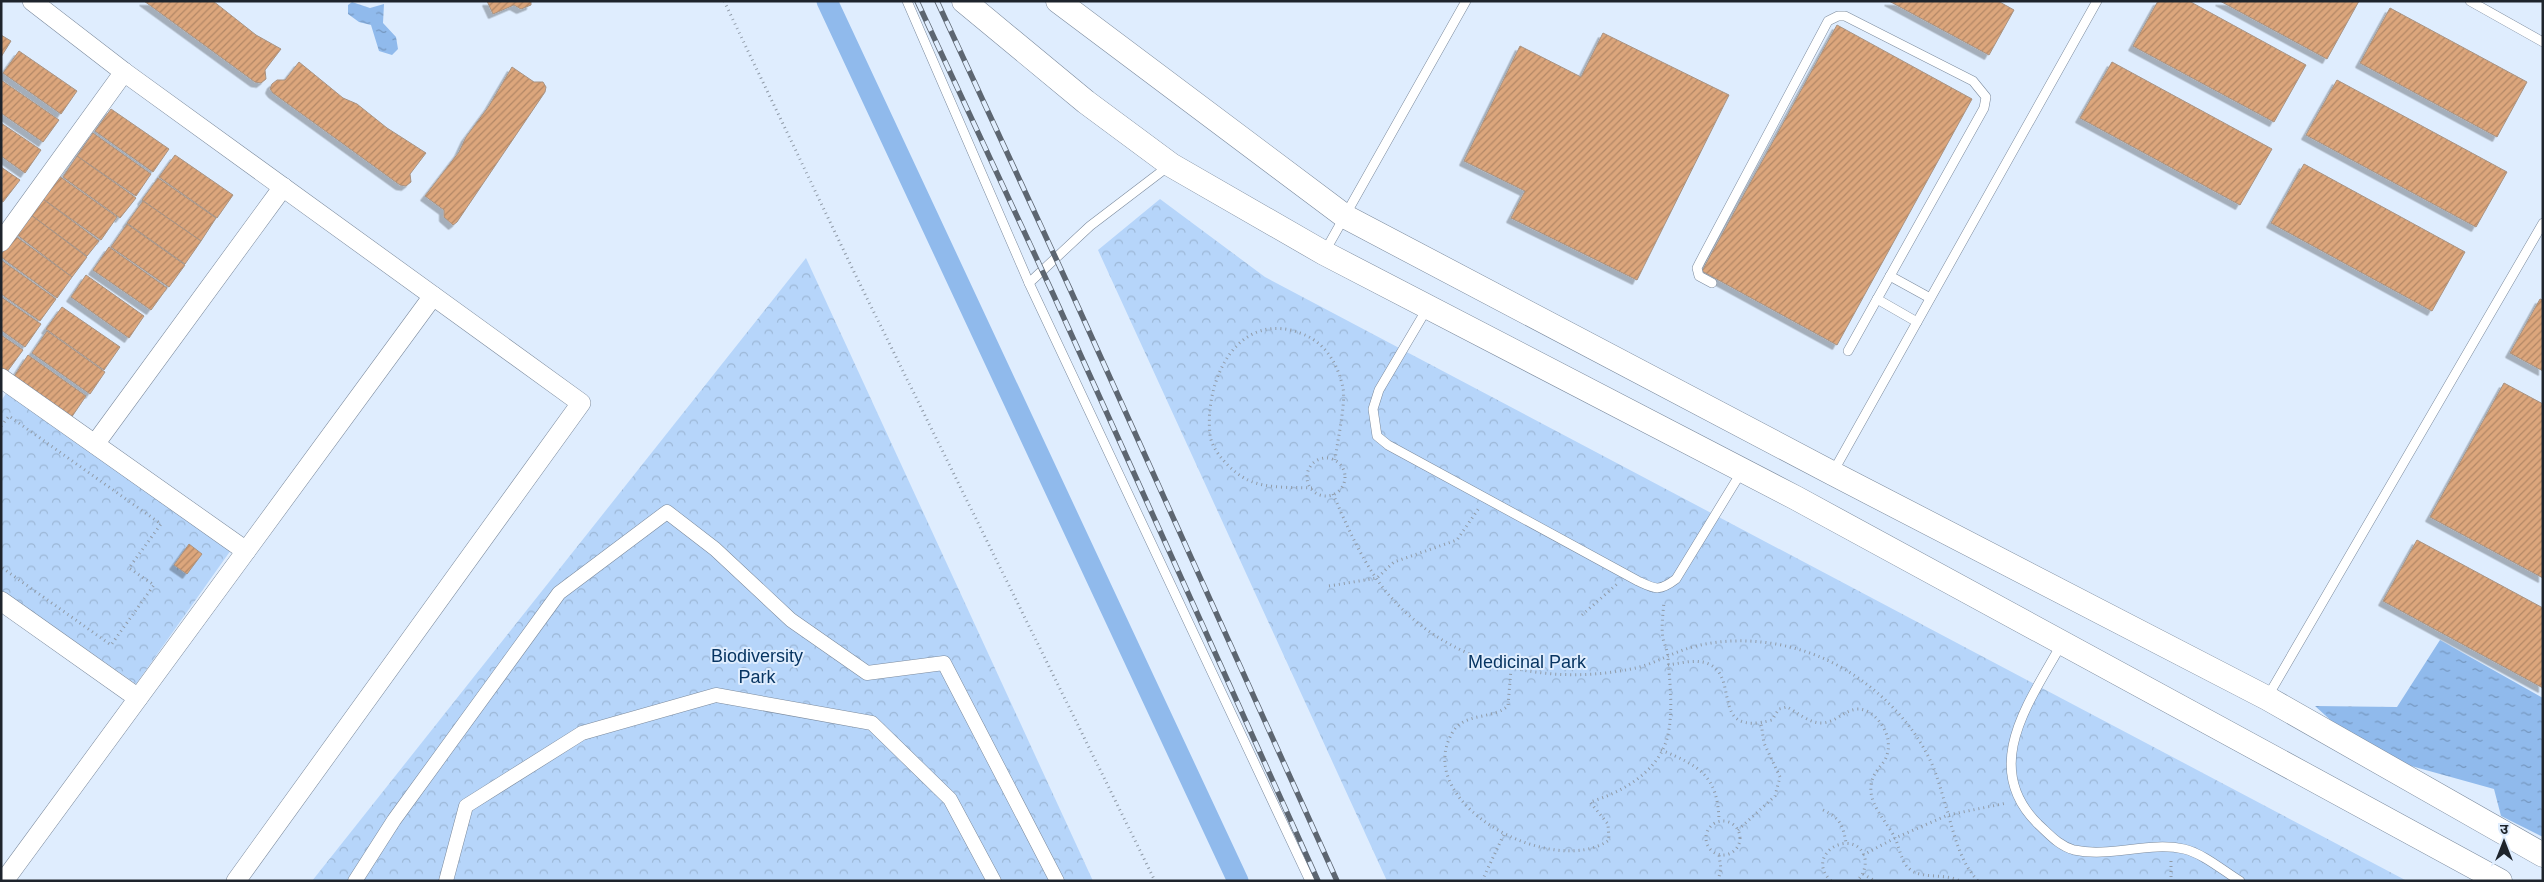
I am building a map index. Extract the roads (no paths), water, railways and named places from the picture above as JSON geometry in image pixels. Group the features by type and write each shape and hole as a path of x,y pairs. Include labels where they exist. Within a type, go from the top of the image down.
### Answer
{"street":[{"path":"32,1 124,72 581,403 236,881"},
{"path":"964,1 1086,102 1171,165 1324,253 1742,470 2500,881"},
{"path":"1058,1 1346,217 1832,473 2267,698 2543,855"},
{"path":"1,242 124,72"},
{"path":"95,444 283,187"},
{"path":"4,881 433,296"},
{"path":"1,378 246,551"},
{"path":"355,881 394,820 559,592 668,512 715,549 791,620 867,673 944,662 1057,881"},
{"path":"1,601 138,698"},
{"path":"446,881 466,806 582,733 716,695 872,723 950,798 994,881"}],"lane":[{"path":"907,1 1029,283 1310,881"},
{"path":"1324,253 1466,1"},
{"path":"1832,473 2097,1"},
{"path":"2470,1 2543,42"},
{"path":"1712,283 1699,276 1697,268 1828,21 1838,16 1844,16 1973,81 1986,96 1984,108 1848,351"},
{"path":"1029,283 1090,226 1171,165"},
{"path":"2267,698 2543,223"},
{"path":"1890,276 1930,298"},
{"path":"1877,299 1917,322"},
{"path":"1428,307 1379,390 1373,409 1374,424 1378,436 1388,445 1654,589 1666,587 1676,579 1742,470"},
{"path":"2062,643 2020,720 2014,740 2010,761 2011,782 2019,800 2031,816 2056,841 2073,850 2100,853 2171,848 2183,849 2198,855 2240,881"}],"water":[{"path":"352,2 370,8 384,4 383,23 396,37 398,49 392,55 379,51 371,25 359,22 348,14 348,5"},
{"path":"2440,640 2543,698 2543,837 2501,816 2494,789 2368,754 2315,706 2397,707"}],"waterway":[{"path":"827,1 1238,881"}],"railway":[{"path":"917,1 1054,296 1318,881"},
{"path":"937,1 1070,289 1337,881"}],"park label":[{"name":"Medicinal Park","path":"1527,662"},
{"name":"Biodiversity Park","path":"757,666"}]}
